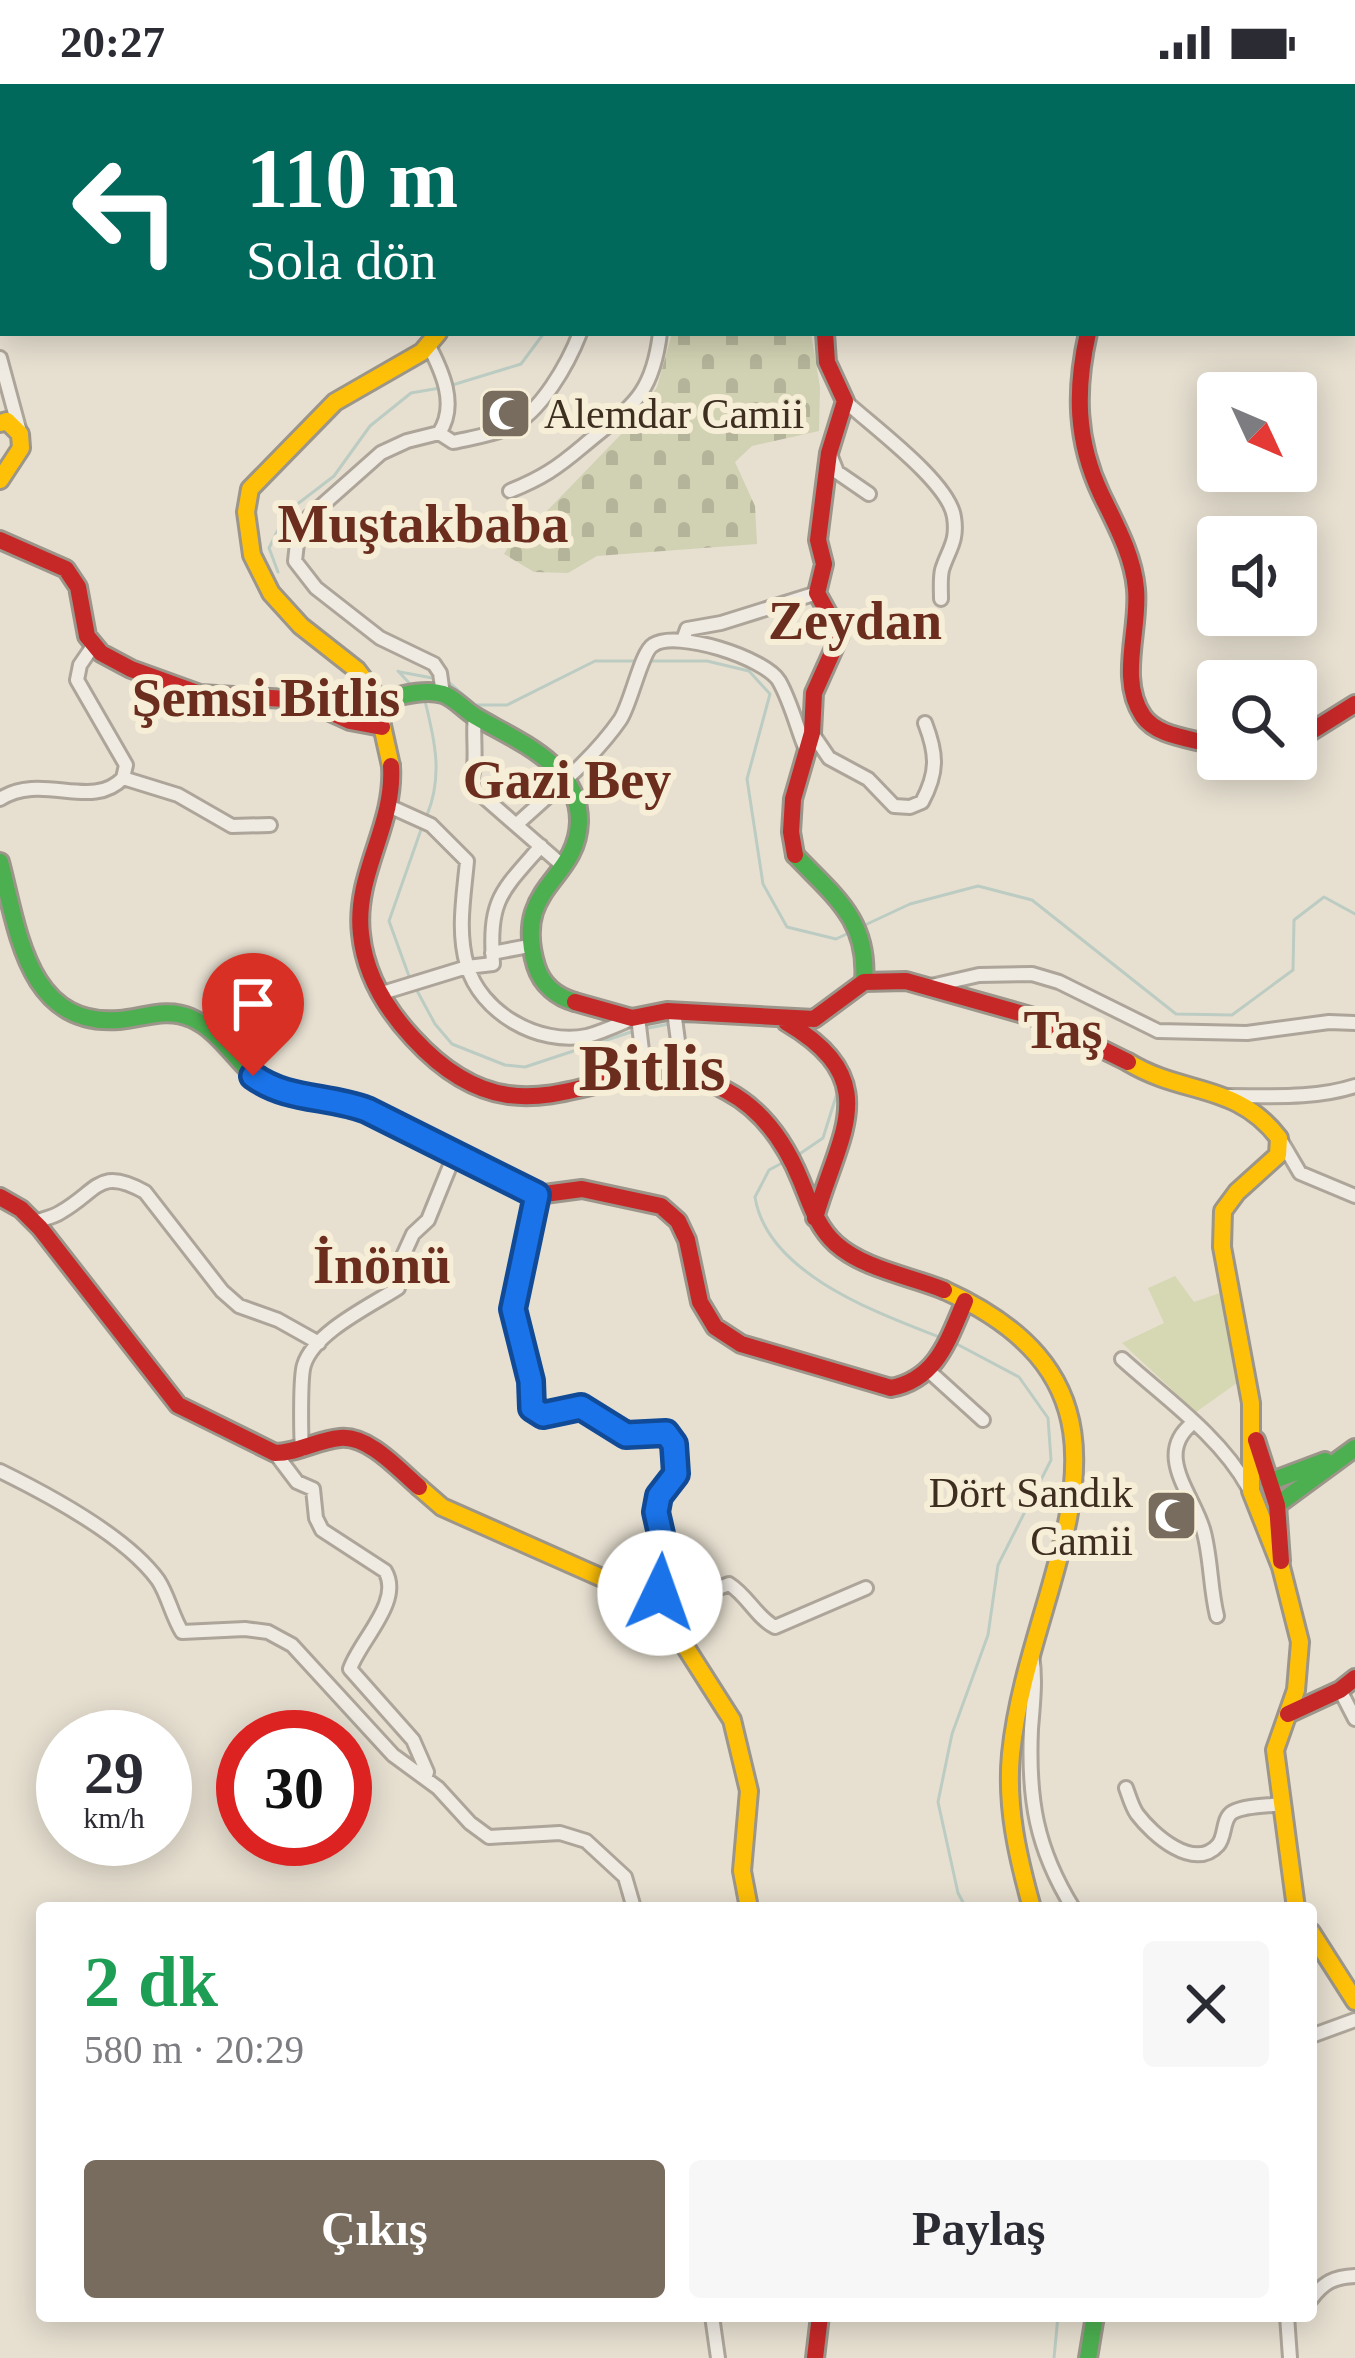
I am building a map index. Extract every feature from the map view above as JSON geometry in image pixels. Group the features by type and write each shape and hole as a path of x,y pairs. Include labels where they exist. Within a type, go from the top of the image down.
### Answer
{"street":[{"path":"439,433 453,442 512,426 532,410 579,336"},
{"path":"510,491 557,470 639,401 660,336"},
{"path":"825,336 827,362 845,401 949,501 954,547 942,568 941,598"},
{"path":"1087,336 1078,376 1079,429 1087,461 1133,568 1137,597 1132,682 1142,715 1158,729 1197,741"},
{"path":"431,693 440,673 434,664 380,638 316,588 296,561 295,548 310,516 382,453 439,433 446,423 445,376 433,339"},
{"path":"433,339 422,352 334,402 250,489 247,501 252,561 269,592 292,619 365,678 378,701 393,766 391,807 365,876 358,911 370,977 414,1042 458,1077 484,1090 519,1098 626,1076 654,1075 691,1076 735,1095 764,1119 784,1145 815,1218 832,1240 852,1256 993,1316 1051,1369 1072,1418 1076,1469 1073,1499 1031,1648 1010,1756 1014,1828 1031,1902"},
{"path":"0,358 21,448 0,480"},
{"path":"845,401 829,453 818,539 824,564 817,593 840,634 814,693 790,832 795,855 854,916 863,942 864,982"},
{"path":"0,423 7,421 20,434"},
{"path":"829,453 837,472 869,494"},
{"path":"0,540 8,548 50,557 64,566 83,597 86,631 93,646 111,660 207,696 277,695 382,727"},
{"path":"683,640 687,629 817,593"},
{"path":"516,824 618,722 632,699 647,650 655,643 683,640 760,662 778,678 809,742 868,779 894,806 910,808 922,802 936,770 935,748 925,723"},
{"path":"0,799 46,786 100,793 123,778 126,765 77,680 80,665 93,646"},
{"path":"378,701 431,693 516,736 566,779 578,810 578,828 562,865 533,910 529,946 539,975 552,991 637,1024"},
{"path":"1317,728 1355,704"},
{"path":"475,716 471,745 476,758 469,784 562,865"},
{"path":"123,778 178,795 232,826 270,825"},
{"path":"391,807 431,825 467,861 461,929 467,967 486,1002 518,1025 552,1036 582,1037 637,1024 742,1013 814,1019 864,982 906,981 1041,1019 1157,1080 1228,1096 1303,1096 1355,1086"},
{"path":"379,994 467,967 493,964 496,901 541,846"},
{"path":"0,862 33,980 64,1010 89,1021 158,1013 188,1016 210,1029 253,1076 274,1090 340,1100 457,1151 537,1195 582,1189 661,1206 678,1221 687,1240 700,1302 715,1327 741,1344 891,1388 913,1386 930,1372 965,1301"},
{"path":"492,953 529,946"},
{"path":"930,986 979,975 1032,974 1059,982 1158,1031 1247,1033 1355,1023"},
{"path":"654,1075 678,1041 675,1019"},
{"path":"780,1019 819,1045 844,1081 850,1106 815,1218"},
{"path":"637,1024 654,1075"},
{"path":"1228,1096 1262,1116 1300,1173 1355,1196"},
{"path":"1280,1138 1278,1155 1223,1210 1222,1247 1253,1431 1282,1531 1280,1568"},
{"path":"302,1450 304,1364 319,1343 368,1304 398,1288 398,1267 413,1234 428,1220 457,1151"},
{"path":"34,1222 61,1212 94,1185 114,1178 129,1183 145,1192 222,1292 239,1306 278,1320 319,1343"},
{"path":"537,1195 513,1309 531,1381 532,1408 543,1415 581,1407 626,1435 666,1433 674,1444 676,1474 659,1496 656,1512 666,1556 657,1583 669,1621 732,1720 745,1765 749,1791 742,1871 747,1902"},
{"path":"0,1197 34,1222 178,1405 275,1453 297,1482 313,1489 322,1530 385,1571 389,1597 350,1669 413,1740 427,1772 424,1778"},
{"path":"1122,1359 1239,1470 1280,1568 1300,1642 1296,1690 1275,1750 1295,1902"},
{"path":"930,1372 983,1420"},
{"path":"1193,1423 1179,1437 1175,1451 1180,1482 1204,1531 1217,1616"},
{"path":"1251,1491 1253,1431"},
{"path":"275,1453 352,1439 378,1452 442,1507 646,1600 669,1621"},
{"path":"1251,1491 1352,1450"},
{"path":"1257,1511 1277,1504 1352,1450"},
{"path":"0,1471 109,1536 141,1562 160,1584 182,1632 245,1629 268,1632 292,1645 393,1755 489,1837 560,1833 586,1841 626,1877 632,1902"},
{"path":"669,1621 729,1584 745,1594 764,1622 775,1627 866,1588"},
{"path":"1031,1648 1036,1678 1031,1786 1039,1842 1070,1902"},
{"path":"1288,1714 1355,1678"},
{"path":"1340,1690 1355,1719"},
{"path":"1126,1787 1136,1813 1172,1848 1192,1853 1208,1853 1220,1844 1226,1819 1234,1812 1282,1804"},
{"path":"1317,1941 1355,2001"},
{"path":"1317,2034 1355,2020"},
{"path":"1317,2291 1336,2277 1355,2276"},
{"path":"713,2322 718,2358"},
{"path":"814,2358 819,2322"},
{"path":"1088,2358 1094,2322"},
{"path":"1290,2358 1291,2322"}],"green space":[{"path":"671,336 812,336 820,387 819,431 752,446 735,462 755,506 757,544 597,556 568,573 534,572 504,554 513,539 544,514 633,422 657,387"},
{"path":"1175,1276 1194,1302 1220,1293 1237,1383 1196,1412 1122,1343 1164,1323 1148,1288"}],"waterway":[{"path":"449,386 521,364 542,336"},
{"path":"278,572 269,548 287,512 334,476 370,426 411,393 440,388"},
{"path":"447,681 475,705 507,705 595,661 640,661"},
{"path":"650,661 707,661 749,671 770,694 747,779 763,884 787,927 836,939 851,932"},
{"path":"398,671 411,685"},
{"path":"400,672 438,679"},
{"path":"425,701 436,772 427,815"},
{"path":"410,979 389,921 423,824"},
{"path":"865,925 910,904 978,886 1032,900 1176,1014 1232,1015 1293,970 1294,920 1324,897 1355,914"},
{"path":"415,987 452,1044 505,1065 525,1067 634,1031"},
{"path":"679,1023 699,1021"},
{"path":"643,1029 669,1024"},
{"path":"821,1060 833,1077"},
{"path":"798,1155 823,1138 838,1090"},
{"path":"784,1162 769,1170 755,1197 764,1224 780,1247 802,1268 856,1302 939,1337"},
{"path":"953,1342 1019,1377 1048,1418 1051,1460 998,1565 988,1635 952,1734 938,1802 963,1902"},
{"path":"1054,2358 1057,2322"}],"traffic: fast":[{"path":"378,701 419,693 447,696 542,756 569,784 579,822 576,842 539,901 531,939 542,979 575,1002"},
{"path":"795,855 855,925 864,982"},
{"path":"0,862 21,944 46,991 64,1008 88,1018 119,1020 164,1013 191,1018 275,1089 347,1102 455,1154"},
{"path":"1277,1505 1355,1448"},
{"path":"1269,1482 1325,1461"},
{"path":"1088,2358 1094,2322"}],"traffic: slow":[{"path":"391,766 375,694 357,670 301,626 271,593 252,555 246,512 250,489 335,402 422,352 435,336"},
{"path":"0,423 7,421 20,434 21,448 0,480"},
{"path":"1128,1062 1245,1107 1279,1138 1278,1155 1223,1211 1222,1247 1251,1403 1251,1491 1281,1567 1300,1642 1296,1690 1275,1750 1295,1902"},
{"path":"944,1290 1015,1333 1056,1382 1073,1436 1072,1494 1023,1686 1011,1754 1014,1832 1030,1902"},
{"path":"419,1487 442,1507 618,1585 669,1621 732,1720 749,1791 742,1871 748,1902"},
{"path":"1317,1941 1355,2001"}],"traffic: jam":[{"path":"795,855 793,799 812,733 814,693 840,635 817,593 824,564 818,540 829,453 845,401 827,362 825,336"},
{"path":"1088,336 1081,375 1082,435 1134,576 1131,670 1136,702 1158,729 1197,741"},
{"path":"0,540 66,569 78,587 87,636 101,653 131,669 200,694 304,700 350,721 382,727"},
{"path":"1317,728 1355,704"},
{"path":"391,766 387,809 363,891 361,934 378,990 413,1038 456,1075 497,1093 535,1096 647,1075 686,1076 727,1091 752,1108 780,1141 819,1222 836,1244 874,1266 944,1290"},
{"path":"575,1002 632,1018 667,1011 814,1019 864,982 906,981 1041,1019 1128,1062"},
{"path":"786,1022 817,1044 836,1066 845,1088 843,1134 815,1218"},
{"path":"455,1154 537,1195 582,1189 661,1206 678,1221 687,1240 700,1302 715,1327 741,1344 891,1388 930,1367 965,1301"},
{"path":"0,1197 40,1228 178,1405 275,1453 340,1438 362,1442 419,1487"},
{"path":"1256,1440 1277,1505 1281,1561"},
{"path":"1288,1714 1355,1678"},
{"path":"815,2358 819,2322"}],"place":[{"name":"Alemdar Camii","path":"505,413"},
{"name":"Dört Sandık Camii","path":"1172,1516"}],"district":[{"name":"Muştakbaba","path":"423,523"},
{"name":"Zeydan","path":"855,620"},
{"name":"Şemsi Bitlis","path":"266,697"},
{"name":"Gazi Bey","path":"567,779"},
{"name":"Taş","path":"1063,1029"},
{"name":"Bitlis","path":"652,1067"},
{"name":"İnönü","path":"382,1264"}],"route":[{"path":"253,1076 297,1097 340,1100 367,1110 537,1195 513,1309 531,1381 532,1408 543,1415 581,1407 626,1435 666,1433 674,1444 676,1474 659,1496 656,1512 666,1556 657,1583 660,1593"}]}
